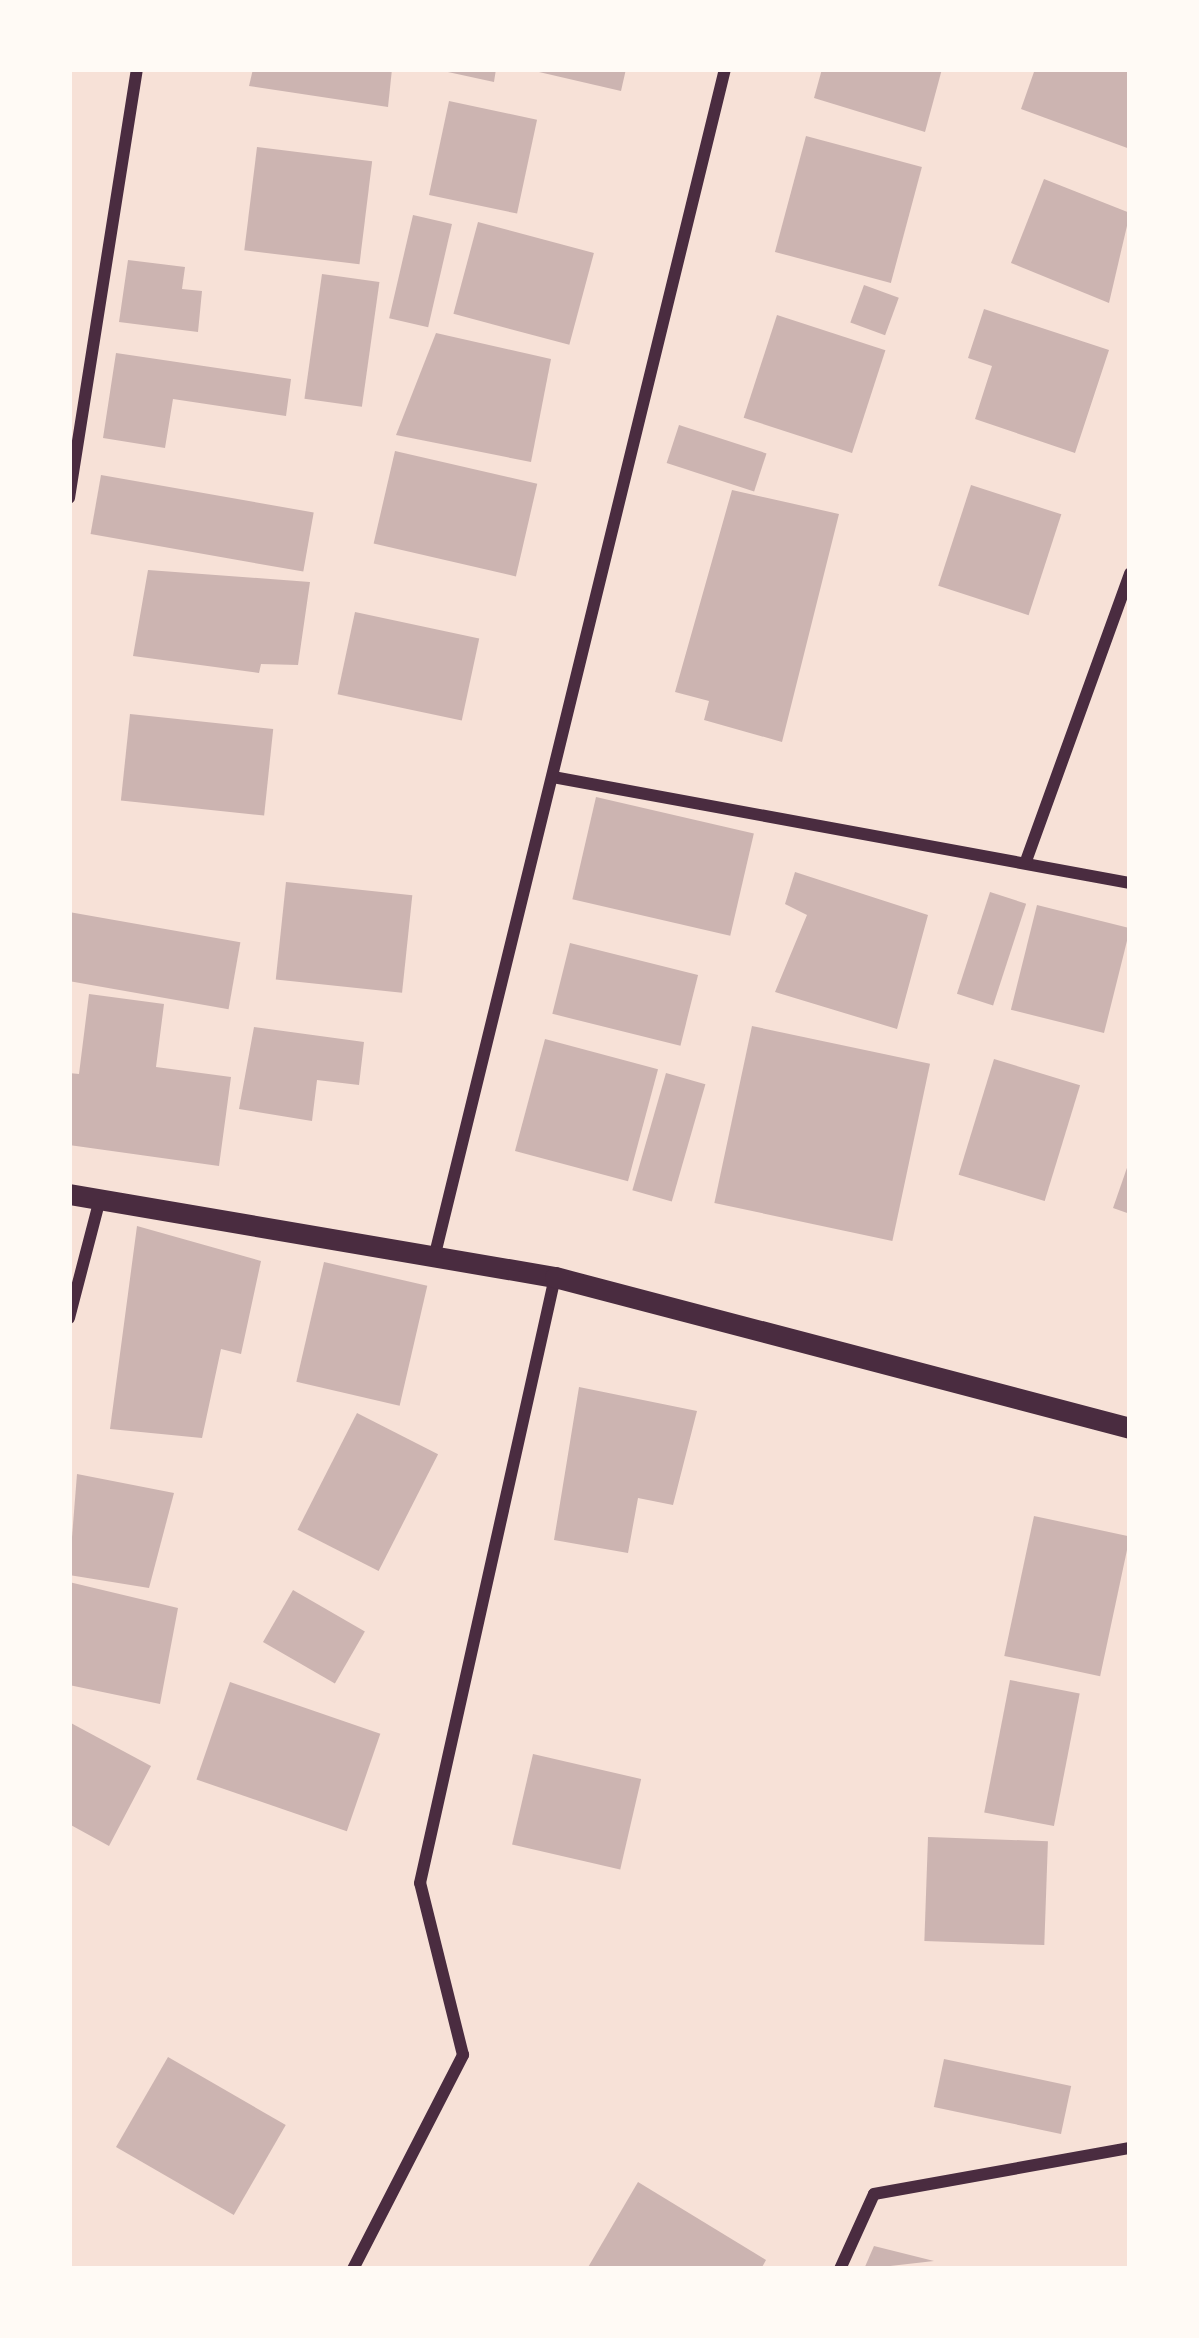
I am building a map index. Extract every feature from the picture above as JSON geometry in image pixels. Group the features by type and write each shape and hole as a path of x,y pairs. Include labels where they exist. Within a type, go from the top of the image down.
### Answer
{"street":[{"path":"69,498 136,69"},
{"path":"435,1254 725,69"},
{"path":"1026,861 1130,573"},
{"path":"554,777 1130,883"},
{"path":"69,1194 555,1277 1130,1428"},
{"path":"69,1318 100,1198"},
{"path":"352,2269 464,2055 420,1883 555,1277"},
{"path":"840,2269 874,2194 1130,2148"}],"building":[{"path":"253,69 392,69 388,107 249,86"},
{"path":"434,69 496,69 494,82"},
{"path":"526,69 626,69 621,91"},
{"path":"822,69 942,69 925,132 814,98"},
{"path":"1035,69 1130,69 1130,149 1021,109"},
{"path":"449,101 537,120 517,214 429,195"},
{"path":"806,136 922,167 891,283 775,252"},
{"path":"257,147 372,161 359,264 244,250"},
{"path":"1044,179 1130,213 1109,303 1011,263"},
{"path":"413,215 452,224 428,327 389,318"},
{"path":"478,222 594,253 569,345 453,314"},
{"path":"128,260 185,267 182,289 202,291 198,332 119,322"},
{"path":"322,274 379,282 362,407 304,399"},
{"path":"864,285 899,298 885,335 850,323"},
{"path":"984,309 1109,350 1075,453 975,419 992,366 968,358"},
{"path":"777,315 885,350 852,453 744,418"},
{"path":"436,333 551,359 531,462 396,435"},
{"path":"116,353 291,379 286,416 173,399 165,448 103,438"},
{"path":"679,425 766,453 754,491 667,463"},
{"path":"395,451 537,484 516,576 374,544"},
{"path":"101,475 314,513 303,572 91,534"},
{"path":"971,485 1061,514 1029,615 938,586"},
{"path":"732,490 839,514 782,742 704,720 709,701 675,692"},
{"path":"148,570 310,582 298,665 261,664 259,673 133,656"},
{"path":"355,612 479,638 462,721 338,694"},
{"path":"130,714 273,729 264,816 121,801"},
{"path":"596,797 754,833 730,936 572,899"},
{"path":"795,872 928,915 897,1029 775,992 807,915 785,904"},
{"path":"286,882 412,895 402,993 276,979"},
{"path":"990,892 1026,904 993,1006 957,994"},
{"path":"1037,905 1130,928 1104,1033 1011,1010"},
{"path":"69,912 240,942 229,1009 69,981"},
{"path":"570,943 698,975 680,1046 552,1014"},
{"path":"89,994 164,1004 156,1067 231,1077 219,1166 69,1145 69,1073 79,1074"},
{"path":"752,1026 930,1064 892,1241 714,1203"},
{"path":"254,1027 364,1042 359,1085 317,1080 312,1121 239,1109"},
{"path":"545,1039 658,1069 628,1181 515,1151"},
{"path":"994,1059 1080,1085 1045,1201 959,1175"},
{"path":"666,1073 705,1084 672,1202 632,1190"},
{"path":"1130,1162 1130,1214 1113,1208"},
{"path":"137,1226 261,1261 241,1354 221,1349 202,1438 110,1429"},
{"path":"324,1262 427,1286 400,1406 296,1382"},
{"path":"579,1387 697,1411 673,1505 638,1498 628,1553 554,1540"},
{"path":"357,1413 438,1454 379,1571 298,1530"},
{"path":"77,1474 174,1493 149,1588 69,1575"},
{"path":"1034,1516 1130,1536 1100,1676 1004,1656"},
{"path":"69,1582 178,1608 160,1704 69,1685"},
{"path":"293,1590 365,1632 335,1683 263,1642"},
{"path":"1010,1680 1080,1694 1054,1826 984,1813"},
{"path":"230,1682 380,1734 347,1831 196,1779"},
{"path":"69,1722 151,1766 109,1846 69,1824"},
{"path":"533,1754 641,1779 620,1870 512,1845"},
{"path":"928,1837 1048,1841 1044,1945 924,1941"},
{"path":"168,2057 286,2125 234,2215 116,2147"},
{"path":"944,2059 1071,2086 1061,2134 934,2107"},
{"path":"638,2182 766,2260 761,2269 587,2269"},
{"path":"874,2246 934,2261 864,2269"}]}
